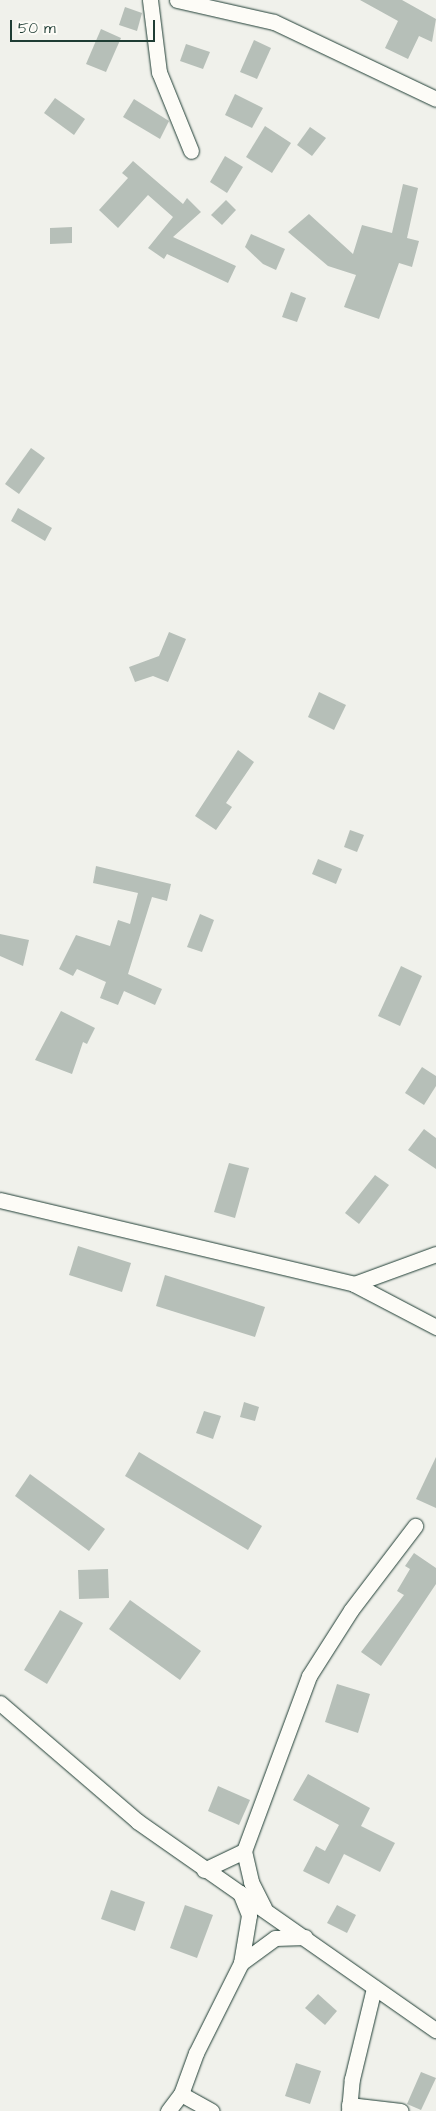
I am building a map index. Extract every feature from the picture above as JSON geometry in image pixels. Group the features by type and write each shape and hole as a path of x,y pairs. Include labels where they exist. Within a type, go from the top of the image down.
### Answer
{"street":[{"path":"150,0 159,72 191,151"},
{"path":"177,0 274,22 436,99"},
{"path":"0,1200 354,1284 436,1327"},
{"path":"354,1284 436,1254"},
{"path":"264,1909 250,1882 244,1851 309,1676 346,1618 415,1526"},
{"path":"0,1703 137,1821 204,1870 305,1937 374,1988 436,2030"},
{"path":"204,1870 244,1851"},
{"path":"168,2111 181,2094 196,2053 241,1963 249,1914 240,1893"},
{"path":"241,1963 275,1938 305,1937"},
{"path":"374,1988 349,2108 401,2111"},
{"path":"181,2094 212,2111"}],"building":[{"path":"360,0 402,0 436,19 432,42 419,36 408,59 385,48 398,21"},
{"path":"125,7 142,13 137,31 119,25"},
{"path":"101,29 121,38 106,72 86,64"},
{"path":"254,40 271,48 257,79 240,72"},
{"path":"186,44 210,52 203,69 180,61"},
{"path":"235,94 263,108 252,128 225,115"},
{"path":"55,98 85,119 74,135 44,113"},
{"path":"134,99 169,121 160,139 123,117"},
{"path":"265,126 291,143 272,173 246,157"},
{"path":"310,127 326,138 312,156 297,145"},
{"path":"225,156 243,167 227,193 210,182"},
{"path":"133,161 183,204 187,198 201,212 173,237 236,266 228,283 167,254 164,259 148,248 173,217 148,195 118,228 99,210 128,178 122,173"},
{"path":"403,184 418,188 407,238 419,241 412,267 399,263 379,319 344,307 356,275 328,266 288,232 309,214 353,254 362,225 392,233"},
{"path":"226,200 236,210 222,225 211,215"},
{"path":"72,227 72,243 50,244 50,228"},
{"path":"251,234 285,249 276,270 263,264 245,247"},
{"path":"291,292 306,298 297,322 282,317"},
{"path":"31,448 45,458 19,494 5,484"},
{"path":"18,508 52,528 45,541 11,521"},
{"path":"169,632 186,639 168,682 153,676 135,682 129,667 159,656"},
{"path":"319,692 346,705 334,730 308,717"},
{"path":"238,750 254,762 226,803 232,807 216,830 195,816"},
{"path":"350,830 364,835 357,852 344,847"},
{"path":"318,859 342,869 336,884 312,874"},
{"path":"96,866 171,884 167,901 152,897 128,974 162,989 155,1005 124,991 118,1005 100,998 106,982 77,969 73,976 59,969 76,935 110,946 118,920 130,924 138,893 93,883"},
{"path":"200,914 214,920 202,952 187,947"},
{"path":"0,934 29,940 23,966 0,956"},
{"path":"401,966 422,976 400,1026 378,1016"},
{"path":"61,1011 95,1028 87,1044 83,1042 72,1074 35,1060"},
{"path":"422,1067 436,1076 436,1086 424,1105 405,1093"},
{"path":"424,1129 436,1138 436,1169 408,1150"},
{"path":"229,1163 249,1168 235,1218 214,1212"},
{"path":"375,1175 389,1185 359,1224 345,1213"},
{"path":"78,1246 131,1263 122,1292 69,1275"},
{"path":"165,1275 265,1307 255,1337 156,1306"},
{"path":"244,1402 259,1407 255,1421 240,1417"},
{"path":"204,1411 221,1416 213,1439 196,1433"},
{"path":"139,1452 262,1526 248,1550 125,1476"},
{"path":"436,1457 436,1508 416,1499"},
{"path":"30,1474 105,1529 89,1551 15,1496"},
{"path":"414,1553 436,1568 436,1584 381,1666 361,1652 404,1595 397,1591 410,1569 405,1566"},
{"path":"108,1569 109,1598 79,1599 78,1570"},
{"path":"130,1600 201,1651 180,1680 109,1629"},
{"path":"60,1610 83,1623 47,1684 24,1670"},
{"path":"337,1684 370,1694 358,1733 325,1722"},
{"path":"308,1774 370,1808 361,1826 395,1843 380,1872 344,1854 329,1884 303,1871 316,1846 325,1851 339,1825 293,1800"},
{"path":"218,1786 250,1800 239,1825 208,1811"},
{"path":"111,1890 145,1902 135,1931 101,1919"},
{"path":"185,1905 213,1915 197,1958 170,1948"},
{"path":"337,1905 356,1915 347,1933 327,1923"},
{"path":"318,1994 337,2011 325,2025 305,2008"},
{"path":"296,2063 321,2071 310,2104 285,2096"},
{"path":"421,2072 436,2078 421,2110 407,2104"}]}
